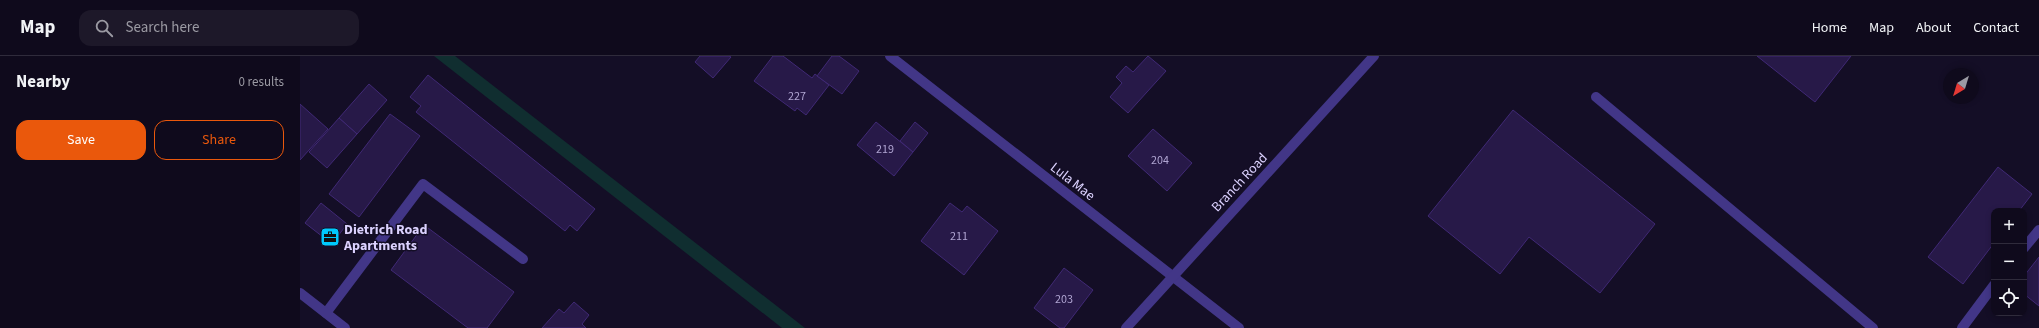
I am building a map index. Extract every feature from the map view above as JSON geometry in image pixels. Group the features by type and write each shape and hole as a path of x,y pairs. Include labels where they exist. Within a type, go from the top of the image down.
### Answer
{"street":[{"name":"Lula Mae","path":"890,56 1239,328"},
{"name":"Branch Road","path":"1126,328 1374,56"},
{"path":"1596,97 1873,328"},
{"path":"326,313 423,184 523,259"},
{"path":"2027,244 2039,230"},
{"path":"1962,328 1991,289"},
{"path":"300,293 345,328"}],"green space":[{"path":"434,56 455,56 805,328 782,328"}],"building":[{"path":"700,56 731,57 713,78 695,62"},
{"path":"773,56 783,56 812,78 815,74 829,85 806,115 797,108 795,111 754,81"},
{"path":"832,56 839,56 859,71 842,94 817,76"},
{"path":"1148,56 1166,71 1128,113 1110,97 1122,83 1116,77 1126,66 1133,72"},
{"path":"1757,56 1851,56 1815,102"},
{"path":"428,75 595,209 577,231 570,225 565,231 416,112 421,106 410,97"},
{"path":"369,84 387,100 357,134 339,118"},
{"path":"300,104 328,129 300,160"},
{"path":"1513,110 1655,224 1600,293 1529,237 1500,274 1428,216"},
{"path":"390,114 420,136 359,217 329,194"},
{"path":"339,118 357,134 327,168 309,152"},
{"path":"876,122 913,152 894,176 857,145"},
{"path":"915,122 928,133 913,152 900,141"},
{"path":"1153,129 1192,163 1167,191 1128,156"},
{"path":"1998,167 2032,194 2021,208 1991,208 1991,247 1963,284 1928,257"},
{"path":"321,203 347,224 332,244 305,223"},
{"path":"950,203 962,212 967,206 998,231 964,275 921,241"},
{"path":"424,225 514,292 487,328 468,328 391,270"},
{"path":"2039,257 2039,306 2027,296 2027,272"},
{"path":"1064,268 1093,290 1064,328 1060,328 1034,308"},
{"path":"574,302 589,315 582,324 586,328 542,328 559,309 564,313"}],"place":[{"name":"Dietrich Road Apartments","path":"330,237"}]}
